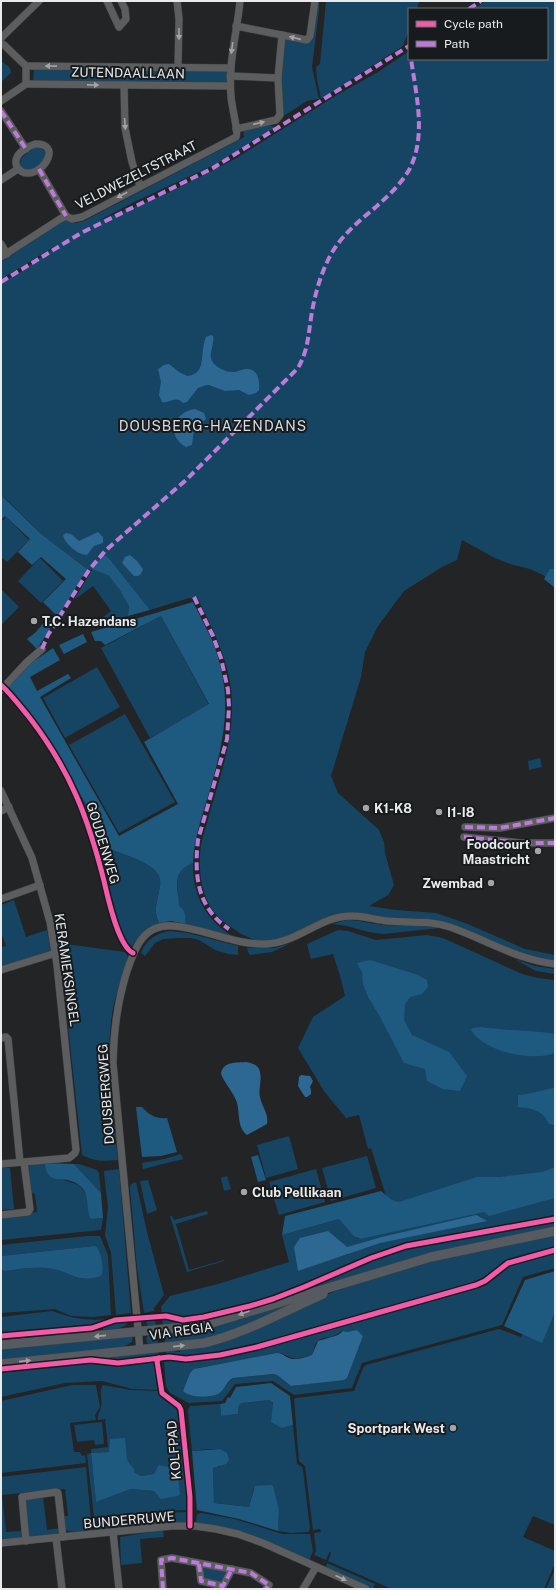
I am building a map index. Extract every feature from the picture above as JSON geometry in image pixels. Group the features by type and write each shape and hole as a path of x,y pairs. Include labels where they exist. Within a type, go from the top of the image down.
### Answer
{"main road":[{"name":"VIA REGIA","path":"1,1345 191,1327 219,1322 321,1289 406,1264 445,1254 555,1231"},
{"name":"VIA REGIA","path":"1,1364 188,1346 223,1338 354,1280"}],"street":[{"path":"1,38 37,1"},
{"path":"108,1 119,27 126,19 126,12 121,1"},
{"path":"177,1 179,19 178,67"},
{"path":"240,1 230,68 232,108 236,129 276,120 280,115 278,78 282,35"},
{"path":"236,26 304,40 309,39 315,1"},
{"path":"1,43 4,44 26,66 26,84 1,101"},
{"name":"ZUTENDAALLAAN","path":"26,66 230,68"},
{"path":"230,76 278,78"},
{"name":"ZUTENDAALLAAN","path":"26,84 230,86"},
{"path":"124,85 124,128 132,162 140,186"},
{"path":"1,111 26,148"},
{"name":"VELDWEZELTSTRAAT","path":"4,256 66,216 72,219 82,217 140,186 235,139 238,133 236,129"},
{"path":"39,144 48,149 49,153 49,160 39,169 28,174 23,173 18,169 16,160 26,148 39,144"},
{"path":"1,180 18,169"},
{"path":"39,169 66,216"},
{"path":"1,244 4,256"},
{"path":"1,690 26,663 42,649"},
{"name":"KERAMIEKSINGEL","path":"1,791 29,853 40,885 56,953 76,1150 75,1153 69,1158 22,1162"},
{"path":"1,811 9,807"},
{"path":"465,827 500,828 555,818"},
{"path":"464,837 521,843 555,843"},
{"path":"1,899 40,885"},
{"name":"DOUSBERGWEG","path":"140,1350 113,1071 113,1040 120,992 133,953 145,935 153,929 168,925 205,932 244,943 274,944 300,935 331,920 353,915 388,922 424,922 449,927 517,956 555,964"},
{"path":"1,970 56,953"},
{"path":"1,1215 28,1212 30,1209 22,1162 8,1039 3,1037"},
{"path":"1,1164 22,1162"},
{"path":"26,1541 22,1497 56,1492 58,1493 62,1589"},
{"name":"BUNDERRUWE","path":"1,1543 172,1526 190,1526 216,1529 263,1543 366,1589"},
{"path":"113,1532 119,1589"},
{"path":"163,1589 161,1560 172,1558 251,1573 269,1585 266,1589"},
{"path":"200,1564 201,1581 223,1586 232,1569"},
{"path":"303,1589 316,1567"}],"shaded area":[{"path":"316,1 319,1 319,10 312,67 319,99 307,101 282,117 280,90 282,39 305,43 308,42"},
{"path":"326,1 419,2 417,8 408,8 408,33 403,46 321,99 316,67 320,64"},
{"path":"486,1 554,1 555,4 555,584 543,575 530,569 510,564 495,558 462,540 457,560 442,567 404,591 378,626 365,652 361,677 331,776 338,793 379,830 384,842 385,853 394,885 388,895 369,906 436,913 468,924 525,949 555,955 555,961 524,956 445,923 426,919 386,918 359,913 280,940 257,941 239,933 226,924 214,912 209,905 201,880 201,845 227,751 231,725 232,697 227,668 217,640 198,599 189,598 150,610 108,557 104,555 108,575 119,589 129,606 128,616 93,625 111,611 93,586 74,600 92,570 87,569 40,533 4,497 1,499 1,282 21,272 57,245 1,279 1,262 64,220 76,223 84,221 237,141 244,137 243,130 266,125 276,127 214,165 134,202 98,221 166,194 235,159 337,95 378,72 408,52 408,60 548,60 548,8 476,8"},
{"path":"2,62 7,65 11,73 1,82 1,63"},
{"path":"34,68 225,70 227,72 228,84 33,82"},
{"path":"35,147 44,150 46,155 45,158 34,168 27,170 23,169 20,165 21,158"},
{"path":"211,335 213,336 211,352 212,361 218,367 228,372 250,369 256,373 259,383 259,390 256,393 249,395 239,390 225,391 206,385 198,388 187,402 183,403 175,400 162,402 159,395 161,382 158,369 169,364 187,376 194,374 198,371 202,361 206,337"},
{"path":"195,409 204,413 206,419 194,429 192,445 186,447 179,442 176,436 174,430 175,425 177,419 182,415"},
{"path":"3,497 40,533 87,569 58,617 43,602 66,579 41,557 32,565 18,552 30,539 5,516 1,520 1,499"},
{"path":"6,517 29,540 7,562 1,557 1,522"},
{"path":"98,532 103,537 103,543 94,546 87,555 83,555 72,548 66,542 63,535 66,533 71,534 79,541"},
{"path":"104,555 108,557 150,610 128,616 129,606 119,589 108,575 92,569"},
{"path":"130,555 143,569 141,574 138,576 134,576 122,563 125,557"},
{"path":"40,558 63,581 41,603 18,581"},
{"path":"550,569 555,569 555,588 544,579"},
{"path":"1,589 19,607 1,625"},
{"path":"193,602 212,640 219,659 225,696 225,713 216,767 197,833 193,863 181,870 177,880 179,906 184,911 186,924 171,921 159,923 156,916 160,884 158,874 154,869 133,857 112,850 55,750 27,711 7,688 31,663 53,648 60,660 30,677 37,691 68,674 71,678 40,697 119,836 178,804 144,742 209,704 161,616 105,645 101,641 95,641 91,632"},
{"path":"161,616 209,705 150,738 101,648"},
{"path":"46,620 49,620 53,625 37,649 27,639 36,632"},
{"path":"83,634 87,642 64,654 59,645"},
{"path":"97,667 120,707 65,738 43,698"},
{"path":"125,714 175,802 119,833 69,745"},
{"path":"540,758 542,767 529,770 528,761"},
{"path":"73,783 112,850 133,857 154,869 158,874 160,884 156,916 159,923 151,927 137,939 132,946 126,939 120,927 94,834"},
{"path":"193,863 195,886 203,906 208,915 224,931 234,937 186,924 185,915 179,907 178,878 183,868"},
{"path":"14,900 26,937 47,930 51,951 1,967 1,947 6,946 1,932 1,905"},
{"path":"347,920 384,925 426,926 440,928 383,934 332,924"},
{"path":"338,930 348,931 376,940 427,935 443,938 522,974 555,980 555,1228 214,1320 163,1327 161,1307 170,1296 218,1284 289,1262 282,1235 339,1219 358,1239 414,1227 386,1196 371,1148 368,1149 359,1115 346,1118 324,1091 298,1048 313,1017 345,996 333,954 311,959 307,944","holes":["328,1231 348,1254 298,1270"]},
{"path":"171,931 188,933 238,946 238,955 215,950 199,940 191,938 163,939 155,943 145,956 141,953 146,944 157,935"},
{"path":"58,943 125,952 128,957 114,1006 111,1022 109,1056 118,1160 108,1161 91,1159 82,1155"},
{"path":"291,943 272,952 250,955 247,948 275,948"},
{"path":"514,959 535,966 555,969 555,974 536,971"},
{"path":"370,960 418,975 427,980 428,987 422,994 410,997 405,1004 404,1020 412,1035 449,1052 467,1076 460,1091 443,1089 427,1081 425,1069 404,1063 368,997 363,984 362,972 357,963"},
{"path":"481,1027 555,1034 555,1053 534,1056 509,1053 497,1049 477,1038 471,1030 473,1028"},
{"path":"234,1063 252,1063 259,1069 261,1076 260,1097 267,1120 267,1124 247,1135 240,1124 236,1099 221,1073 225,1066"},
{"path":"301,1075 310,1076 313,1081 310,1087 311,1094 307,1097 305,1097 298,1086 299,1077"},
{"path":"555,1088 555,1125 549,1124 540,1113 536,1111 518,1107 518,1095"},
{"path":"136,1107 142,1107 156,1117 167,1118 177,1152 161,1156 142,1157"},
{"path":"289,1136 298,1169 266,1178 257,1145"},
{"path":"181,1154 183,1159 143,1169 142,1163"},
{"path":"258,1155 266,1180 258,1182 251,1157"},
{"path":"367,1156 376,1188 331,1201 322,1168"},
{"path":"45,1163 61,1178 76,1184 84,1191 87,1198 91,1219 103,1218 101,1230 1,1240 1,1217 37,1212 35,1195 30,1191 28,1166 30,1166 30,1164"},
{"path":"45,1163 74,1164 101,1193 103,1218 91,1219 83,1189 73,1182 52,1178 46,1171"},
{"path":"74,1164 79,1164 97,1170 99,1173 101,1193"},
{"path":"555,1167 555,1198 489,1216 484,1212 360,1239 354,1236 339,1219 282,1235 285,1216 381,1191 392,1200 399,1202 477,1177 500,1177 542,1172"},
{"path":"1,1168 10,1168 14,1209 1,1210"},
{"path":"119,1169 131,1313 116,1315 111,1253 105,1235 108,1207 104,1171"},
{"path":"316,1169 325,1202 279,1215 269,1182"},
{"path":"227,1176 231,1189 224,1191 221,1178"},
{"path":"148,1180 157,1210 147,1214 140,1181"},
{"path":"136,1182 147,1232 164,1295 154,1308 154,1311 144,1313 137,1268 130,1188 131,1184"},
{"path":"207,1211 208,1214 176,1224 189,1270 224,1261 187,1272 170,1216 172,1216 174,1220"},
{"path":"476,1215 487,1221 380,1243 298,1271 294,1247 300,1238 328,1231 347,1247 382,1237"},
{"path":"555,1234 555,1249 510,1261 500,1266 484,1280 476,1284 238,1350 196,1357 166,1356 166,1351 175,1350 175,1352 180,1352 180,1348 196,1346 346,1287 431,1261"},
{"path":"100,1236 108,1255 111,1315 93,1317 71,1316 55,1309 1,1313 1,1270 41,1268 53,1269 87,1279 101,1276 94,1246 1,1256 1,1245"},
{"path":"94,1246 97,1247 102,1261 103,1269 101,1276 87,1279 47,1268 1,1270 1,1256"},
{"path":"555,1251 555,1268 523,1277 502,1325 362,1363 352,1388 294,1395 273,1381 235,1384 222,1401 189,1403 170,1393 166,1386 164,1362 167,1361 167,1359 193,1360 255,1349 477,1286 486,1282 508,1265","holes":["357,1330 363,1336 346,1379 291,1386 277,1375 273,1374 234,1378 220,1392 212,1396 196,1396 183,1391 190,1373 198,1368 281,1353 293,1358 299,1358 312,1355 317,1342 322,1338 336,1335 341,1331 347,1332"]},
{"path":"555,1271 555,1312 542,1343 504,1326 525,1280"},
{"path":"311,1294 228,1334 165,1346 164,1331"},
{"path":"52,1311 81,1319 111,1319 96,1326 1,1334 1,1317"},
{"name":"Sportpark West","path":"555,1312 555,1525 533,1516 523,1537 555,1551 555,1563 544,1589 392,1589 328,1561 331,1553 330,1551 326,1560 314,1555 316,1551 314,1533 321,1532 320,1529 313,1530 305,1466 299,1461 294,1399 354,1391 363,1368 366,1365 499,1329 521,1337 523,1334 542,1342"},
{"path":"153,1318 155,1320 156,1328 149,1327 144,1319"},
{"path":"130,1320 125,1326 103,1330 103,1326 115,1322"},
{"path":"85,1329 85,1332 1,1340 1,1338"},
{"path":"357,1330 363,1336 347,1378 344,1380 291,1386 277,1375 273,1374 233,1378 220,1393 210,1396 200,1397 190,1395 183,1391 190,1373 194,1369 277,1353 291,1359 304,1358 312,1355 318,1341 338,1335 343,1331 347,1332"},
{"path":"156,1332 158,1346 149,1345 146,1340 147,1336"},
{"path":"133,1336 132,1342 123,1347 1,1362 1,1347"},
{"path":"158,1350 158,1355 156,1357 118,1362 94,1359 1,1368"},
{"path":"153,1360 155,1363 158,1390 132,1389 102,1381 65,1383 1,1397 1,1371 94,1361 117,1364"},
{"path":"271,1383 290,1396 293,1425 282,1428 271,1422 273,1403 270,1400 242,1403 239,1405 238,1414 221,1416 220,1404 225,1403 228,1397 230,1398 236,1387"},
{"path":"72,1385 96,1385 100,1407 95,1415 96,1420 70,1423 74,1452 80,1452 82,1456 85,1455 86,1463 1,1473 1,1401"},
{"path":"103,1385 131,1390 159,1391 164,1397 176,1405 180,1411 188,1510 94,1517 87,1454 91,1453 91,1449 108,1447 105,1419 98,1420 101,1409","holes":["109,1452 128,1461 134,1472 141,1476 154,1474 154,1491 131,1489 96,1502 91,1453"]},
{"path":"271,1400 282,1428 293,1425 297,1464 302,1467 303,1470 310,1529 308,1532 291,1533 278,1531 279,1510 254,1488 249,1507 214,1503 213,1467 219,1467 228,1456 221,1450 217,1449 192,1451 188,1410 190,1406 220,1404 221,1416 238,1414 239,1405 242,1403"},
{"path":"102,1422 104,1444 95,1445 94,1440 77,1442 74,1425"},
{"path":"125,1438 127,1460 134,1469 134,1472 141,1476 154,1474 159,1465 177,1469 180,1494 178,1496 161,1499 154,1491 131,1489 96,1502 91,1453 109,1452 110,1439"},
{"path":"220,1449 227,1453 229,1460 226,1464 213,1468 214,1503 249,1507 255,1486 271,1485 273,1486 279,1510 278,1531 239,1519 197,1510 192,1451"},
{"path":"86,1467 92,1531 72,1532 66,1530 64,1516 68,1516 65,1489 2,1495 6,1532 21,1531 22,1539 1,1541 1,1477"},
{"path":"43,1496 47,1530 60,1528 61,1535 28,1538 24,1498"},
{"path":"188,1512 188,1523 95,1530 94,1520 96,1519"},
{"path":"201,1513 235,1519 282,1534 310,1534 313,1551 309,1561 196,1524 197,1514"},
{"path":"163,1530 164,1537 140,1539 142,1563 121,1565 120,1537"},
{"path":"327,1563 375,1584 373,1589 325,1568"},
{"path":"203,1567 229,1571 222,1582 206,1580 204,1578"},
{"path":"555,1569 555,1589 546,1589"}],"marked path":[{"path":"470,8 481,1"},
{"path":"1,282 81,233 213,168 408,47"},
{"path":"42,649 48,635 89,570 106,550 186,480 298,368 306,349 317,289 332,252 343,237 399,185 409,170 414,157 418,144 419,115 411,60"},
{"path":"1,111 26,149"},
{"path":"39,169 66,216"},
{"path":"194,597 213,636 221,658 228,690 229,707 227,739 198,840 198,878 200,890 210,911 218,921 229,929"},
{"path":"465,827 500,828 555,818"},
{"path":"464,837 521,843 555,843"},
{"path":"163,1589 161,1560 172,1558 251,1573 269,1585 266,1589"},
{"path":"199,1564 201,1581 223,1586 232,1569"}],"cycle path":[{"name":"GOUDENWEG","path":"1,685 29,717 56,756 67,775 91,836 118,932 128,949 133,953"},
{"path":"1,1336 92,1328 115,1320 166,1316 183,1320 204,1317 273,1299 371,1258 406,1246 555,1219"},
{"path":"1,1369 91,1360 118,1363 169,1357 186,1359 220,1355 257,1347 476,1285 485,1281 508,1263 555,1250"},
{"name":"KOLFPAD","path":"159,1358 157,1361 162,1393 179,1406 181,1410 190,1497 190,1526"}],"place":[{"name":"T.C. Hazendans","path":"34,621"},
{"name":"K1-K8","path":"366,808"},
{"name":"I1-I8","path":"439,812"},
{"name":"Foodcourt Maastricht","path":"538,851"},
{"name":"Zwembad","path":"491,883"},
{"name":"Club Pellikaan","path":"244,1192"},
{"name":"Sportpark West","path":"453,1428"}],"district":[{"name":"DOUSBERG-HAZENDANS","path":"213,426"}]}
